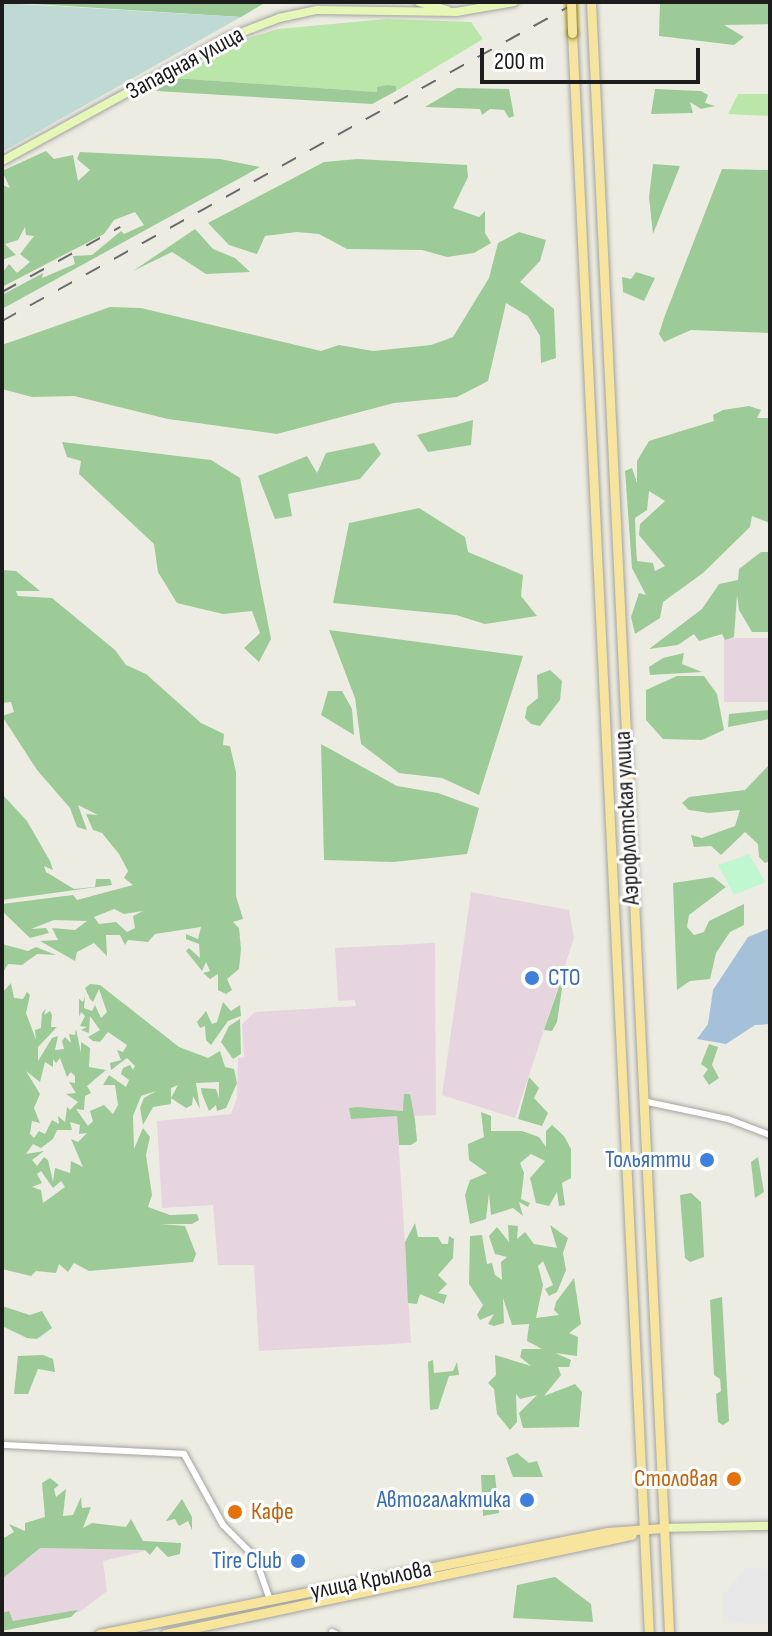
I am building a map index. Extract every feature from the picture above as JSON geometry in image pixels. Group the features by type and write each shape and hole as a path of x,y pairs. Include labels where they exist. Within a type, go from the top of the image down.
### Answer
{"main road":[{"name":"Аэрофлотская улица","path":"571,2 649,1634"},
{"name":"Аэрофлотская улица","path":"591,2 640,1101 669,1634"},
{"name":"улица Крылова","path":"165,1634 536,1558 663,1528"},
{"name":"улица Крылова","path":"99,1634 607,1532 643,1531"}],"street":[{"path":"381,10 390,2"},
{"path":"419,2 456,12 514,2"},
{"name":"Западная улица","path":"2,161 253,27 318,10 456,12"},
{"path":"640,1101 728,1119 770,1135"},
{"path":"3,1445 184,1454 223,1525 255,1557 270,1600"},
{"path":"663,1528 770,1526"}],"shaded area":[{"path":"2,3 241,17 2,152"},
{"path":"724,638 770,638 770,702 724,702"},
{"path":"471,892 569,910 574,938 515,1118 442,1095"},
{"path":"770,928 770,1024 755,1025 726,1044 697,1039 708,1024 713,990 748,937"},
{"path":"435,943 436,1115 397,1117 411,1343 259,1351 254,1265 218,1265 213,1205 162,1208 157,1121 231,1114 237,1098 238,1058 244,1057 242,1024 255,1012 356,1006 355,1000 338,1001 335,948"},
{"path":"39,1548 145,1551 103,1561 107,1591 81,1611 2,1630 2,1576"},
{"path":"745,1568 770,1569 770,1624 723,1623 723,1595"}],"green space":[{"path":"2,2 266,2 241,17"},
{"path":"660,2 770,2 770,24 724,25 744,37 734,45 659,36"},
{"path":"387,19 471,22 483,39 396,91 395,86 377,92 173,78 245,39 278,29"},
{"path":"173,78 377,92 377,87 387,85 396,86 396,91 372,104 156,91"},
{"path":"457,88 509,89 514,116 509,118 504,110 490,109 482,115 480,109 425,107"},
{"path":"655,89 701,91 708,95 705,103 715,106 701,109 690,102 693,113 651,114"},
{"path":"738,94 770,94 770,116 728,114"},
{"path":"46,151 54,159 73,155 78,181 90,170 77,159 80,152 220,159 260,167 2,309 2,295 43,273 42,278 75,264 73,256 92,255 121,231 124,234 144,225 135,212 114,220 104,234 2,287 2,273 9,264 17,273 30,262 20,254 34,236 26,235 25,227 18,240 5,244 16,255 2,260 2,185 10,188 2,171"},
{"path":"358,159 467,165 468,177 453,208 479,217 485,211 485,233 491,243 474,253 447,257 422,250 347,249 319,234 297,232 265,236 257,254 229,245 208,223 324,162"},
{"path":"653,164 680,166 653,234 649,197"},
{"path":"722,169 770,170 770,333 691,330 664,342 659,334 664,318"},
{"path":"195,229 213,249 235,258 250,272 206,274 172,252 133,271"},
{"path":"519,232 546,240 540,261 520,282 554,309 556,358 541,363 540,336 528,316 506,303 488,381 457,397 394,403 277,434 168,419 74,396 32,397 2,389 2,345 110,307 141,308 321,351 339,345 373,351 431,345 453,337 489,278 498,243"},
{"path":"636,272 655,278 644,301 623,292 622,277 631,279"},
{"path":"749,406 761,410 757,418 770,418 770,523 752,516 750,527 703,573 663,602 660,618 635,634 631,617 639,593 646,595 632,568 625,471 632,468 637,483 637,461 649,441 714,421 713,415 723,410","holes":["649,491 665,501 640,524 639,535 665,566 655,571 653,563 637,561 635,518 647,510"]},
{"path":"473,420 471,445 428,452 417,435"},
{"path":"62,442 211,460 240,478 271,639 259,662 244,648 260,633 252,611 223,614 177,603 158,572 154,544 79,474 81,461 67,457"},
{"path":"374,443 381,454 360,479 288,494 292,516 275,519 258,476 307,456 317,473 326,453"},
{"path":"419,508 465,537 468,552 523,575 521,596 537,616 485,624 456,615 333,603 349,523"},
{"path":"761,552 770,552 770,632 752,632 739,610 737,595 734,637 725,640 722,634 699,641 694,634 678,645 649,649 702,609 719,584 738,580 739,569"},
{"path":"2,570 16,571 40,591 16,591 18,596 52,598 115,650 126,665 146,674 201,723 224,734 223,745 230,746 236,772 236,896 243,919 233,922 239,928 241,949 239,969 227,979 232,990 226,994 218,990 218,974 210,979 203,973 210,971 206,962 202,971 186,951 189,948 200,958 199,944 186,939 186,934 198,939 201,927 155,934 148,942 128,940 125,945 120,935 106,935 107,956 94,943 77,952 75,961 40,941 58,940 52,928 75,930 87,921 54,920 31,929 46,928 49,933 30,938 2,911 2,904 73,895 77,900 133,885 124,878 128,871 119,854 102,833 93,830 86,814 98,815 78,805 87,830 77,827 70,808 37,770 2,716 14,712 11,702 2,703","holes":["114,909 124,914 143,911 133,916 135,928 127,932 116,922 99,924 94,917"]},
{"path":"329,630 523,656 479,795 442,778 399,773 361,744 355,698"},
{"path":"684,653 682,664 702,672 650,675 649,667 663,658"},
{"path":"550,670 562,681 560,700 540,726 531,724 525,718 527,707 538,698 537,675"},
{"path":"677,676 704,676 717,694 724,730 702,740 663,739 646,720 646,690"},
{"path":"328,691 342,691 352,709 354,735 321,715"},
{"path":"770,710 770,719 728,727 729,714"},
{"path":"321,744 397,786 438,793 479,808 467,854 394,862 324,860"},
{"path":"770,764 770,861 765,863 759,857 758,844 745,832 721,855 711,846 694,847 691,835 702,838 735,826 740,810 709,813 689,810 682,803 689,797 745,790"},
{"path":"2,794 27,821 50,861 53,870 44,866 46,872 74,889 95,887 96,879 110,879 112,885 2,900"},
{"path":"749,854 765,882 734,895 718,865"},
{"path":"713,877 726,887 689,915 687,927 694,935 704,932 709,921 744,904 744,925 730,932 716,953 710,979 690,981 677,990 673,883"},
{"path":"2,944 28,951 36,947 56,955 37,954 22,965 8,964 2,974"},
{"path":"565,969 557,1022 552,1031 544,1030"},
{"path":"11,983 14,998 23,999 27,992 30,995 26,1013 36,1040 35,1030 41,1028 42,1013 46,1009 44,1015 50,1011 51,1027 57,1027 38,1047 38,1061 52,1038 58,1036 55,1050 64,1049 62,1041 65,1037 71,1043 69,1034 75,1035 76,1029 81,1053 81,1042 90,1048 89,1067 106,1070 87,1086 91,1093 85,1096 84,1110 76,1109 88,1126 93,1121 90,1111 104,1105 113,1114 118,1105 115,1085 103,1085 109,1075 126,1087 129,1080 121,1074 123,1068 130,1065 133,1070 135,1066 127,1058 111,1070 110,1063 121,1060 117,1050 123,1052 127,1045 108,1032 100,1042 93,1041 88,1037 100,1030 90,1016 89,1033 81,1030 87,1027 80,1026 85,1016 81,1012 79,1017 79,999 83,1002 85,996 84,1008 92,1011 95,1005 101,1018 107,1012 99,989 93,1002 90,999 85,988 90,984 100,985 179,1047 208,1058 220,1051 225,1067 234,1069 237,1083 226,1108 217,1111 216,1105 209,1111 202,1094 201,1088 216,1089 219,1098 219,1082 196,1083 200,1109 193,1096 192,1105 186,1108 171,1098 171,1104 153,1107 143,1125 140,1108 144,1098 156,1091 141,1096 133,1116 134,1149 143,1128 150,1137 146,1155 152,1195 148,1207 170,1215 197,1214 199,1220 192,1224 161,1224 185,1226 196,1254 193,1262 89,1271 74,1263 68,1272 59,1264 56,1273 36,1271 31,1276 2,1269 2,993","holes":["60,1058 67,1077 71,1072 75,1076 75,1083 69,1082 76,1093 66,1094 78,1102 70,1110 67,1107 65,1122 58,1116 59,1124 52,1120 45,1134 39,1131 34,1138 30,1134 32,1121 40,1123 34,1108 40,1094 26,1071 40,1082 45,1062 53,1067 53,1059 56,1063","70,1122 80,1125 79,1134 87,1133 78,1142 71,1139 83,1167 71,1161 70,1173 55,1168 53,1182 48,1160 44,1157 37,1166 32,1160 44,1151 26,1154 33,1144 41,1148 53,1139 57,1130 72,1130","41,1171 53,1188 61,1181 65,1187 43,1203 41,1190 32,1187 42,1183 37,1174"]},
{"path":"223,1002 231,1011 240,1005 241,1016 228,1021 211,1045 206,1040 205,1026 200,1028 197,1022 206,1011 212,1024 217,1022"},
{"path":"240,1019 241,1054 233,1059 221,1042 229,1026"},
{"path":"709,1044 718,1047 712,1065 719,1078 709,1085 703,1076 708,1069 701,1064"},
{"path":"529,1077 539,1088 534,1098 548,1113 542,1126 518,1119"},
{"path":"404,1094 410,1094 415,1120 417,1141 411,1145 399,1145 397,1116 351,1119 349,1108 403,1111"},
{"path":"481,1112 491,1116 491,1131 522,1131 539,1137 546,1147 546,1131 552,1125 564,1136 571,1149 571,1178 562,1183 565,1205 559,1206 557,1192 549,1206 536,1203 530,1178 545,1161 531,1154 520,1163 524,1173 521,1199 530,1203 528,1207 519,1202 523,1216 513,1208 491,1215 489,1193 486,1219 470,1224 465,1195 470,1180 487,1173 469,1160 468,1144 484,1137"},
{"path":"758,1157 764,1192 755,1198 751,1162"},
{"path":"691,1193 701,1202 704,1257 690,1262 685,1258 680,1195"},
{"path":"415,1223 418,1237 438,1237 442,1244 448,1244 449,1236 454,1239 453,1258 438,1275 447,1284 438,1293 447,1295 444,1304 420,1294 417,1304 408,1303 405,1242"},
{"path":"508,1225 518,1226 517,1239 525,1232 534,1244 557,1248 550,1225 568,1238 563,1253 566,1270 557,1292 549,1296 545,1289 553,1285 543,1261 538,1266 543,1285 536,1318 559,1315 554,1310 556,1302 574,1278 581,1324 569,1333 578,1337 577,1356 555,1353 571,1360 569,1367 558,1367 561,1375 544,1396 575,1384 582,1392 579,1427 523,1428 519,1413 537,1395 520,1399 516,1394 517,1422 510,1430 497,1414 494,1389 488,1383 496,1375 495,1355 531,1366 520,1357 522,1349 542,1349 527,1341 529,1324 512,1325 503,1298 504,1323 488,1324 494,1314 480,1320 477,1315 483,1305 469,1284 470,1236 482,1235 487,1264 492,1263 495,1275 502,1280 501,1262 507,1257 495,1254 489,1236 497,1227 509,1242"},
{"path":"722,1297 729,1421 723,1425 718,1422 716,1394 721,1391 720,1379 714,1375 710,1300"},
{"path":"2,1306 30,1315 42,1311 52,1328 37,1339 27,1338 2,1326"},
{"path":"43,1355 53,1359 55,1372 38,1369 28,1394 14,1394 18,1356"},
{"path":"433,1360 434,1373 453,1371 457,1362 459,1375 449,1376 438,1409 430,1410 428,1362"},
{"path":"517,1453 529,1463 537,1461 543,1477 513,1477 506,1458"},
{"path":"481,1475 495,1475 499,1513 483,1516"},
{"path":"50,1478 59,1485 54,1489 56,1497 66,1489 63,1516 73,1515 81,1497 82,1508 91,1507 83,1528 92,1523 126,1527 131,1519 143,1541 181,1543 180,1554 168,1557 157,1546 150,1555 145,1550 40,1548 2,1579 2,1539 14,1532 9,1524 25,1531 25,1523 45,1517 42,1483"},
{"path":"182,1499 192,1517 192,1530 188,1521 179,1526 175,1519 166,1521"},
{"path":"555,1577 591,1604 593,1622 513,1618 517,1585"},
{"path":"78,1610 71,1617 2,1631 2,1613 9,1611 13,1621"}],"railway":[{"path":"2,321 577,2"},
{"path":"2,292 120,227"}],"place":[{"name":"СТО","path":"532,978"},
{"name":"Тольятти","path":"707,1160"},
{"name":"Столовая","path":"734,1479"},
{"name":"Автогалактика","path":"527,1500"},
{"name":"Кафе","path":"235,1512"},
{"name":"Tire Club","path":"298,1561"}]}
